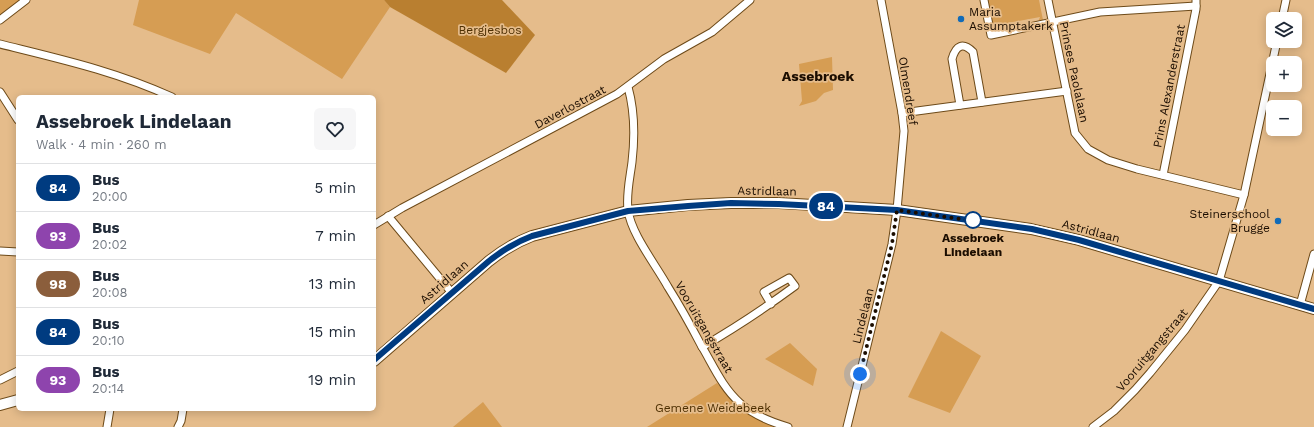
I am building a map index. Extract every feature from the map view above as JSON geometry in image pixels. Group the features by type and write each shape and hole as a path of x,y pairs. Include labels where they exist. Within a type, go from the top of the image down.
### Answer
{"main road":[{"name":"Astridlaan","path":"376,358 489,261 519,241 539,234 628,211 731,203 897,210 1032,229 1079,240 1314,309"},
{"path":"0,404 16,400"}],"street":[{"path":"0,20 26,0"},
{"name":"Daverlostraat","path":"376,221 590,109 628,87 664,59 717,28 750,0"},
{"name":"Olmendreef","path":"881,0 904,131 897,210"},
{"path":"984,0 991,35 1100,12 1196,3"},
{"name":"Prinses Paolalaan","path":"1048,0 1075,133 1088,149 1108,160 1137,169 1244,195"},
{"path":"1283,12 1286,0"},
{"name":"Prins Alexanderstraat","path":"1162,175 1196,3"},
{"path":"0,44 112,73 167,95"},
{"path":"960,105 952,59 957,48 963,46 969,48 973,52 982,102"},
{"name":"Vooruitgangstraat","path":"1096,426 1135,390 1150,373 1185,330 1219,281 1244,195 1276,48"},
{"name":"Vooruitgangstraat","path":"628,87 634,118 635,136 627,198 628,211 636,233 723,384 747,409 762,417 788,427"},
{"path":"902,113 1067,91"},
{"path":"0,92 16,117"},
{"name":"Lindelaan","path":"847,427 892,244 897,210"},
{"path":"388,216 452,293"},
{"path":"0,251 16,252"},
{"path":"1300,305 1314,254"},
{"path":"702,347 771,304"},
{"path":"0,380 16,372"},
{"path":"107,427 110,411"},
{"path":"178,427 181,421 183,411"}],"green space":[{"path":"0,0 22,0 0,17"},
{"path":"139,0 384,0 390,7 342,79 236,13 210,54 133,25"},
{"name":"Bergjesbos","path":"384,0 502,0 535,35 506,73 390,7"},
{"path":"988,0 1039,0 1043,20 1038,22 1040,17 1002,24 999,30 993,28"},
{"path":"832,57 833,90 824,93 816,101 799,106 802,101 799,64"},
{"path":"941,331 981,356 950,413 908,397"},
{"path":"790,343 817,369 813,386 765,359"},
{"name":"Gemene Weidebeek","path":"717,383 728,396 740,406 781,427 647,427"},
{"path":"483,402 502,427 453,427"}],"bus line":[{"name":"84","path":"376,358 489,261 519,241 596,218 628,211 731,203 897,210 1032,229 1079,240 1314,309"}],"place":[{"name":"Maria Assumptakerk","path":"961,19"},
{"name":"Assebroek Lindelaan","path":"973,220"},
{"name":"Steinerschool Brugge","path":"1278,221"}],"district":[{"name":"Assebroek","path":"818,76"}],"route":[{"path":"860,374 892,244 897,210 975,221 973,220"}]}
